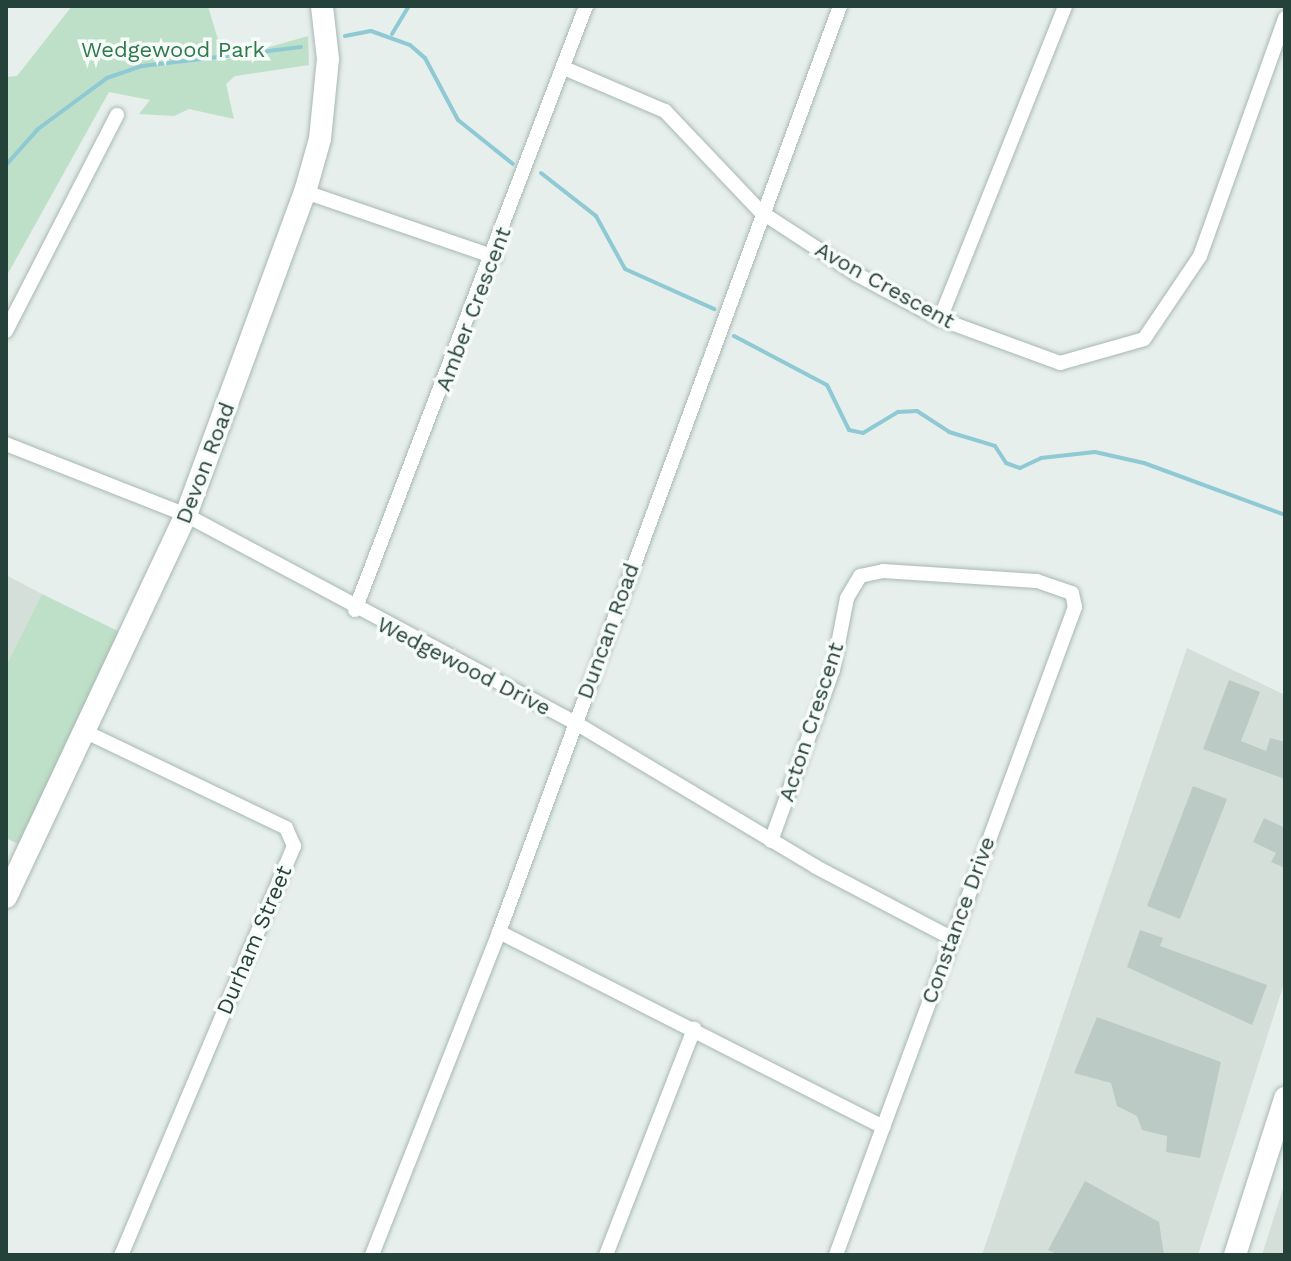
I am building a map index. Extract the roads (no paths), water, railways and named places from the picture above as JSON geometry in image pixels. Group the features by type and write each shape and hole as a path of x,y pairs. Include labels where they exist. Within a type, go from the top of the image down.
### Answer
{"street":[{"name":"Devon Road","path":"6,897 88,733 186,515 305,192 320,139 328,59 322,6"},
{"name":"Amber Crescent","path":"355,610 495,257 586,6"},
{"name":"Duncan Road","path":"372,1255 499,932 761,212 840,6"},
{"path":"940,319 1065,6"},
{"name":"Avon Crescent","path":"564,68 665,111 761,212 940,319 1060,363 1144,339 1200,256 1285,18"},
{"path":"6,331 117,115"},
{"path":"305,192 495,257"},
{"name":"Wedgewood Drive","path":"6,444 82,479 186,515 355,610 574,722 771,841 951,938"},
{"name":"Acton Crescent","path":"771,841 833,670 847,598 860,576 883,571 1067,589"},
{"name":"Constance Drive","path":"836,1255 1075,607 1067,589"},
{"name":"Durham Street","path":"88,733 286,828 294,846 121,1255"},
{"path":"499,932 883,1127"},
{"path":"606,1255 694,1029"},
{"path":"1235,1255 1285,1098"}],"waterway":[{"path":"392,34 409,6"},
{"path":"345,36 371,31 410,45 425,58 458,120 513,164"},
{"path":"6,165 38,129 107,78 142,66 301,47"},
{"path":"541,173 596,216 625,269 714,309"},
{"path":"734,336 827,385 849,430 863,433 898,412 917,411 949,432 995,446 1006,463 1020,468 1041,458 1095,452 1144,463 1285,515"}],"park label":[{"name":"Wedgewood Park","path":"173,50"}]}
